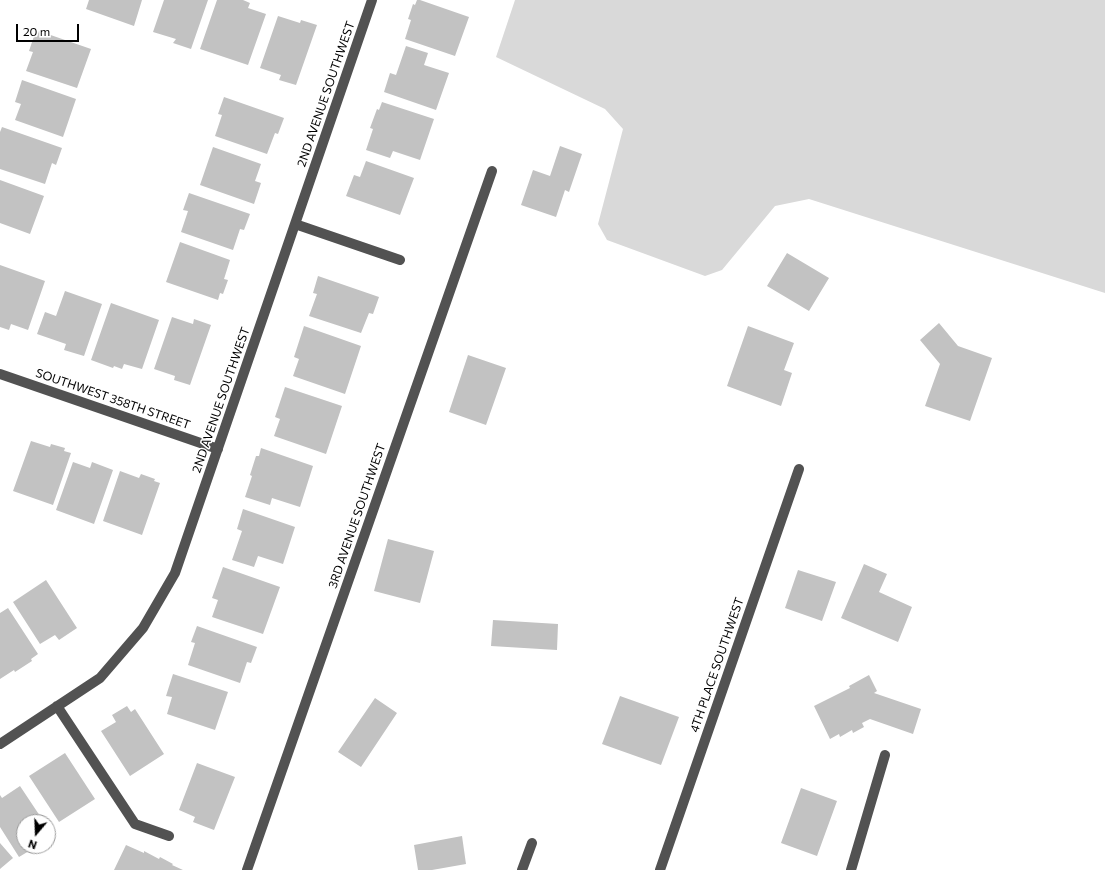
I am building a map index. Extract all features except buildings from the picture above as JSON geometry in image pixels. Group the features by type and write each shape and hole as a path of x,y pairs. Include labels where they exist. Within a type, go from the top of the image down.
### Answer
{"street":[{"name":"2ND AVENUE SOUTHWEST","path":"0,744 100,678 143,628 176,574 372,0"},
{"name":"3RD AVENUE SOUTHWEST","path":"247,870 492,171"},
{"path":"295,224 400,260"},
{"name":"SOUTHWEST 358TH STREET","path":"0,374 218,449"},
{"name":"4TH PLACE SOUTHWEST","path":"660,870 799,469"},
{"path":"57,706 135,824 169,836"},
{"path":"851,870 885,755"},
{"path":"522,870 532,843"}],"shaded area":[{"path":"515,0 1105,0 1105,293 809,199 775,206 722,270 705,276 607,240 598,224 623,129 605,109 496,57"}]}
